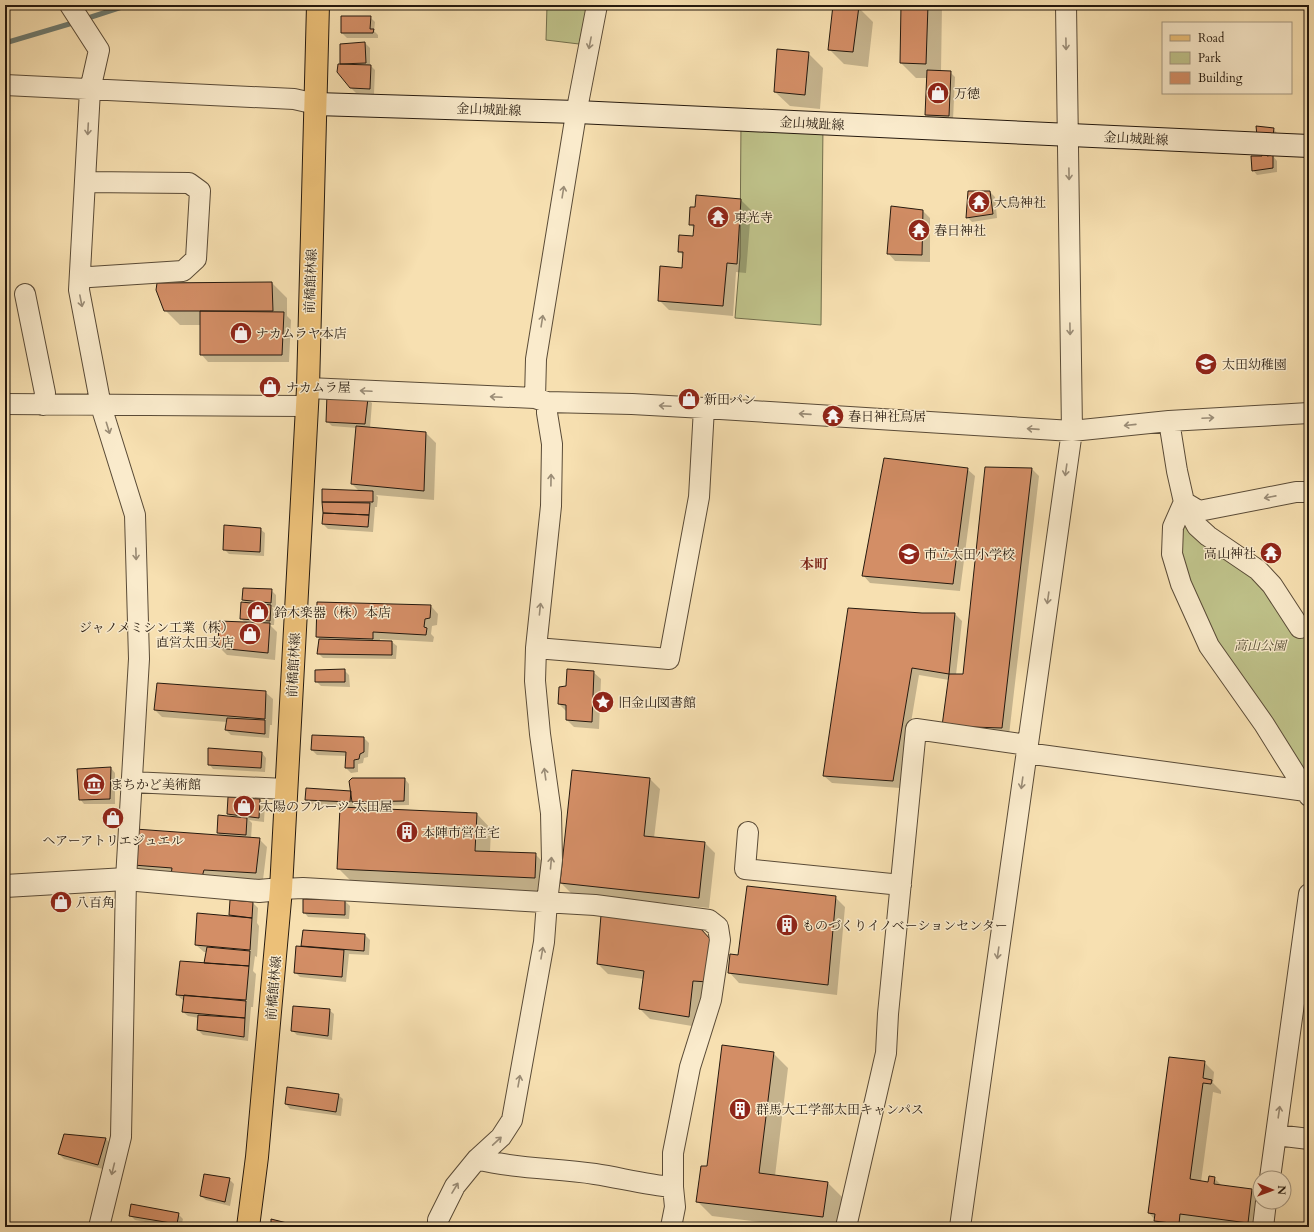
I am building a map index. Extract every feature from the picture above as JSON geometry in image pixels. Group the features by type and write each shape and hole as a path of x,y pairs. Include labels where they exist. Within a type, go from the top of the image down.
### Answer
{"main road":[{"name":"前橋館林線","path":"248,1227 257,1157 282,889 307,397 318,5"},
{"name":"金山城趾線","path":"316,104 576,112 1309,146"},
{"path":"5,886 126,879 259,891 282,889"}],"street":[{"path":"438,1227 438,1220 455,1186 477,1159 501,1137 512,1120 544,942 552,860 551,813 539,727 535,681 536,648 551,506 552,444 547,412 541,400 536,359 576,112 597,5"},
{"path":"960,1227 1026,749 1072,431 1066,5"},
{"path":"79,7 97,57 90,90 79,290 101,406 135,515 139,659 130,782 126,879 121,1137 99,1227"},
{"path":"5,85 294,99 316,104"},
{"path":"80,275 90,277 183,272 196,259 200,191 189,183 85,182"},
{"path":"25,294 45,393 43,405"},
{"path":"5,404 101,406 307,397 541,400 704,408 1072,431 1169,421 1309,412"},
{"path":"536,648 669,659 699,497 704,408"},
{"path":"1169,421 1177,471 1184,502 1197,526 1208,536 1258,570 1267,580 1300,628"},
{"path":"1184,502 1199,511 1296,492 1309,492"},
{"path":"1184,502 1173,527 1172,554 1181,584 1209,646 1264,724 1308,794"},
{"path":"846,1227 886,1053 888,1014 916,729 1026,749 1308,794"},
{"path":"130,782 286,789"},
{"path":"748,832 745,869 901,885"},
{"path":"282,889 303,888 547,902 614,907 709,920 718,928 720,940 711,1000 690,1066 674,1153 673,1187 675,1207 671,1227"},
{"path":"1271,1170 1309,894"},
{"path":"1276,1135 1309,1139"},
{"path":"477,1159 508,1166 594,1174 652,1185 673,1187"},
{"path":"1263,1227 1265,1210"}],"green space":[{"path":"533,5 588,5 579,44 546,40 547,6"},
{"path":"741,120 823,124 821,325 735,318 740,257"},
{"name":"高山公園","path":"1184,502 1250,564 1300,628 1309,646 1309,775 1300,781 1209,646 1173,527"}],"building":[{"path":"833,5 859,6 853,52 828,50"},
{"path":"901,5 928,5 926,64 900,63"},
{"path":"341,16 371,16 370,29 374,29 373,33 341,33"},
{"path":"365,42 366,63 340,64 340,44"},
{"path":"777,49 809,52 805,95 774,92"},
{"path":"338,64 371,65 370,89 350,88 337,72"},
{"name":"万徳","path":"927,70 951,71 949,116 925,115"},
{"path":"1256,126 1274,128 1273,136 1268,135 1267,156 1273,155 1273,168 1252,171 1251,156 1262,156 1262,135 1257,136"},
{"name":"大鳥神社","path":"968,191 990,191 993,214 966,218"},
{"path":"696,195 741,199 737,264 727,263 723,306 658,301 660,266 682,268 683,252 678,252 679,235 693,236 694,225 689,225 690,207 695,207"},
{"path":"891,206 923,210 922,255 887,254"},
{"path":"272,282 273,311 164,311 156,290 157,283"},
{"name":"ナカムラヤ本店","path":"200,311 284,312 282,355 200,355"},
{"path":"327,394 368,398 365,424 326,422"},
{"path":"356,426 426,432 424,491 351,484"},
{"path":"884,458 968,468 953,584 862,576"},
{"path":"985,467 1032,468 1002,728 942,726 949,674 963,674"},
{"path":"322,489 373,491 373,502 322,502"},
{"path":"322,502 370,503 369,515 323,513"},
{"path":"323,513 369,515 368,527 322,524"},
{"path":"224,525 261,528 260,552 223,550"},
{"path":"243,588 272,589 271,603 242,600"},
{"path":"241,602 271,605 270,621 240,619"},
{"path":"317,602 431,605 430,618 425,619 424,627 427,628 426,635 373,632 373,639 316,637"},
{"path":"848,608 922,613 955,613 949,674 912,668 893,781 823,776"},
{"path":"219,621 270,623 268,653 218,648"},
{"path":"319,639 392,641 392,655 317,654"},
{"path":"345,669 345,682 315,682 315,670"},
{"path":"567,669 594,671 592,722 566,720 566,705 558,704 559,687 566,686"},
{"path":"157,683 266,691 265,719 154,710"},
{"path":"227,718 265,720 265,734 225,730"},
{"path":"312,735 364,737 364,752 360,754 359,759 354,760 354,768 345,768 346,752 311,750"},
{"path":"208,748 262,752 261,768 208,765"},
{"name":"まちかど美術館","path":"111,767 110,799 79,800 77,769"},
{"path":"572,770 650,778 644,836 705,842 699,898 560,883"},
{"path":"352,778 405,778 404,801 352,802 349,781"},
{"path":"306,788 351,791 350,802 305,800"},
{"name":"太陽のフルーツ 太田屋","path":"228,797 260,799 259,818 227,814"},
{"name":"本陣市営住宅","path":"340,807 477,813 475,851 536,853 535,878 337,869"},
{"path":"218,815 247,818 246,835 217,833"},
{"path":"135,829 260,838 256,873 204,870 202,877 171,875 172,868 133,865"},
{"name":"ものづくりイノベーションセンター","path":"747,886 836,896 828,985 728,973 730,954 738,955"},
{"path":"303,899 345,900 345,915 303,913"},
{"path":"230,900 253,902 252,918 229,915"},
{"path":"197,913 252,918 250,950 195,945"},
{"path":"601,915 700,928 712,941 708,982 693,981 689,1017 639,1009 644,971 597,964"},
{"path":"303,930 365,934 364,951 301,946"},
{"path":"296,946 344,950 342,977 294,973"},
{"path":"207,947 250,951 249,966 204,963"},
{"path":"180,961 249,966 246,1000 176,995"},
{"path":"184,995 246,1001 245,1018 182,1012"},
{"path":"293,1006 330,1009 328,1036 291,1031"},
{"path":"198,1015 245,1018 244,1037 197,1030"},
{"name":"群馬大工学部太田キャンパス","path":"722,1045 774,1052 759,1173 828,1182 823,1217 696,1202 701,1166 707,1166"},
{"path":"1169,1057 1205,1061 1203,1078 1212,1080 1211,1084 1203,1083 1190,1179 1208,1182 1209,1176 1215,1177 1214,1184 1252,1189 1248,1223 1180,1214 1179,1224 1154,1221 1155,1214 1148,1213"},
{"path":"287,1087 339,1094 336,1112 285,1104"},
{"path":"64,1134 106,1138 98,1165 58,1154"},
{"path":"204,1174 230,1178 225,1202 200,1196"},
{"path":"131,1204 179,1213 177,1224 129,1216"},
{"path":"271,1219 303,1227 271,1227"}],"waterway":[{"path":"85,19 128,5"},
{"path":"5,43 76,22"}],"place":[{"name":"万徳","path":"938,93"},
{"name":"大鳥神社","path":"979,202"},
{"name":"東光寺","path":"718,217"},
{"name":"春日神社","path":"919,230"},
{"name":"ナカムラヤ本店","path":"241,333"},
{"name":"太田幼稚園","path":"1206,364"},
{"name":"ナカムラ屋","path":"270,387"},
{"name":"新田パン","path":"689,399"},
{"name":"春日神社鳥居","path":"833,416"},
{"name":"高山神社","path":"1271,553"},
{"name":"市立太田小学校","path":"909,554"},
{"name":"鈴木楽器（株）本店","path":"258,612"},
{"name":"ジャノメミシン工業（株） 直営太田支店","path":"250,634"},
{"name":"旧金山図書館","path":"603,702"},
{"name":"まちかど美術館","path":"94,784"},
{"name":"太陽のフルーツ 太田屋","path":"244,806"},
{"name":"ヘアーアトリエジュエル","path":"113,818"},
{"name":"本陣市営住宅","path":"407,832"},
{"name":"八百角","path":"61,902"},
{"name":"ものづくりイノベーションセンター","path":"787,925"},
{"name":"群馬大工学部太田キャンパス","path":"740,1109"}],"district":[{"name":"本町","path":"814,564"}]}
